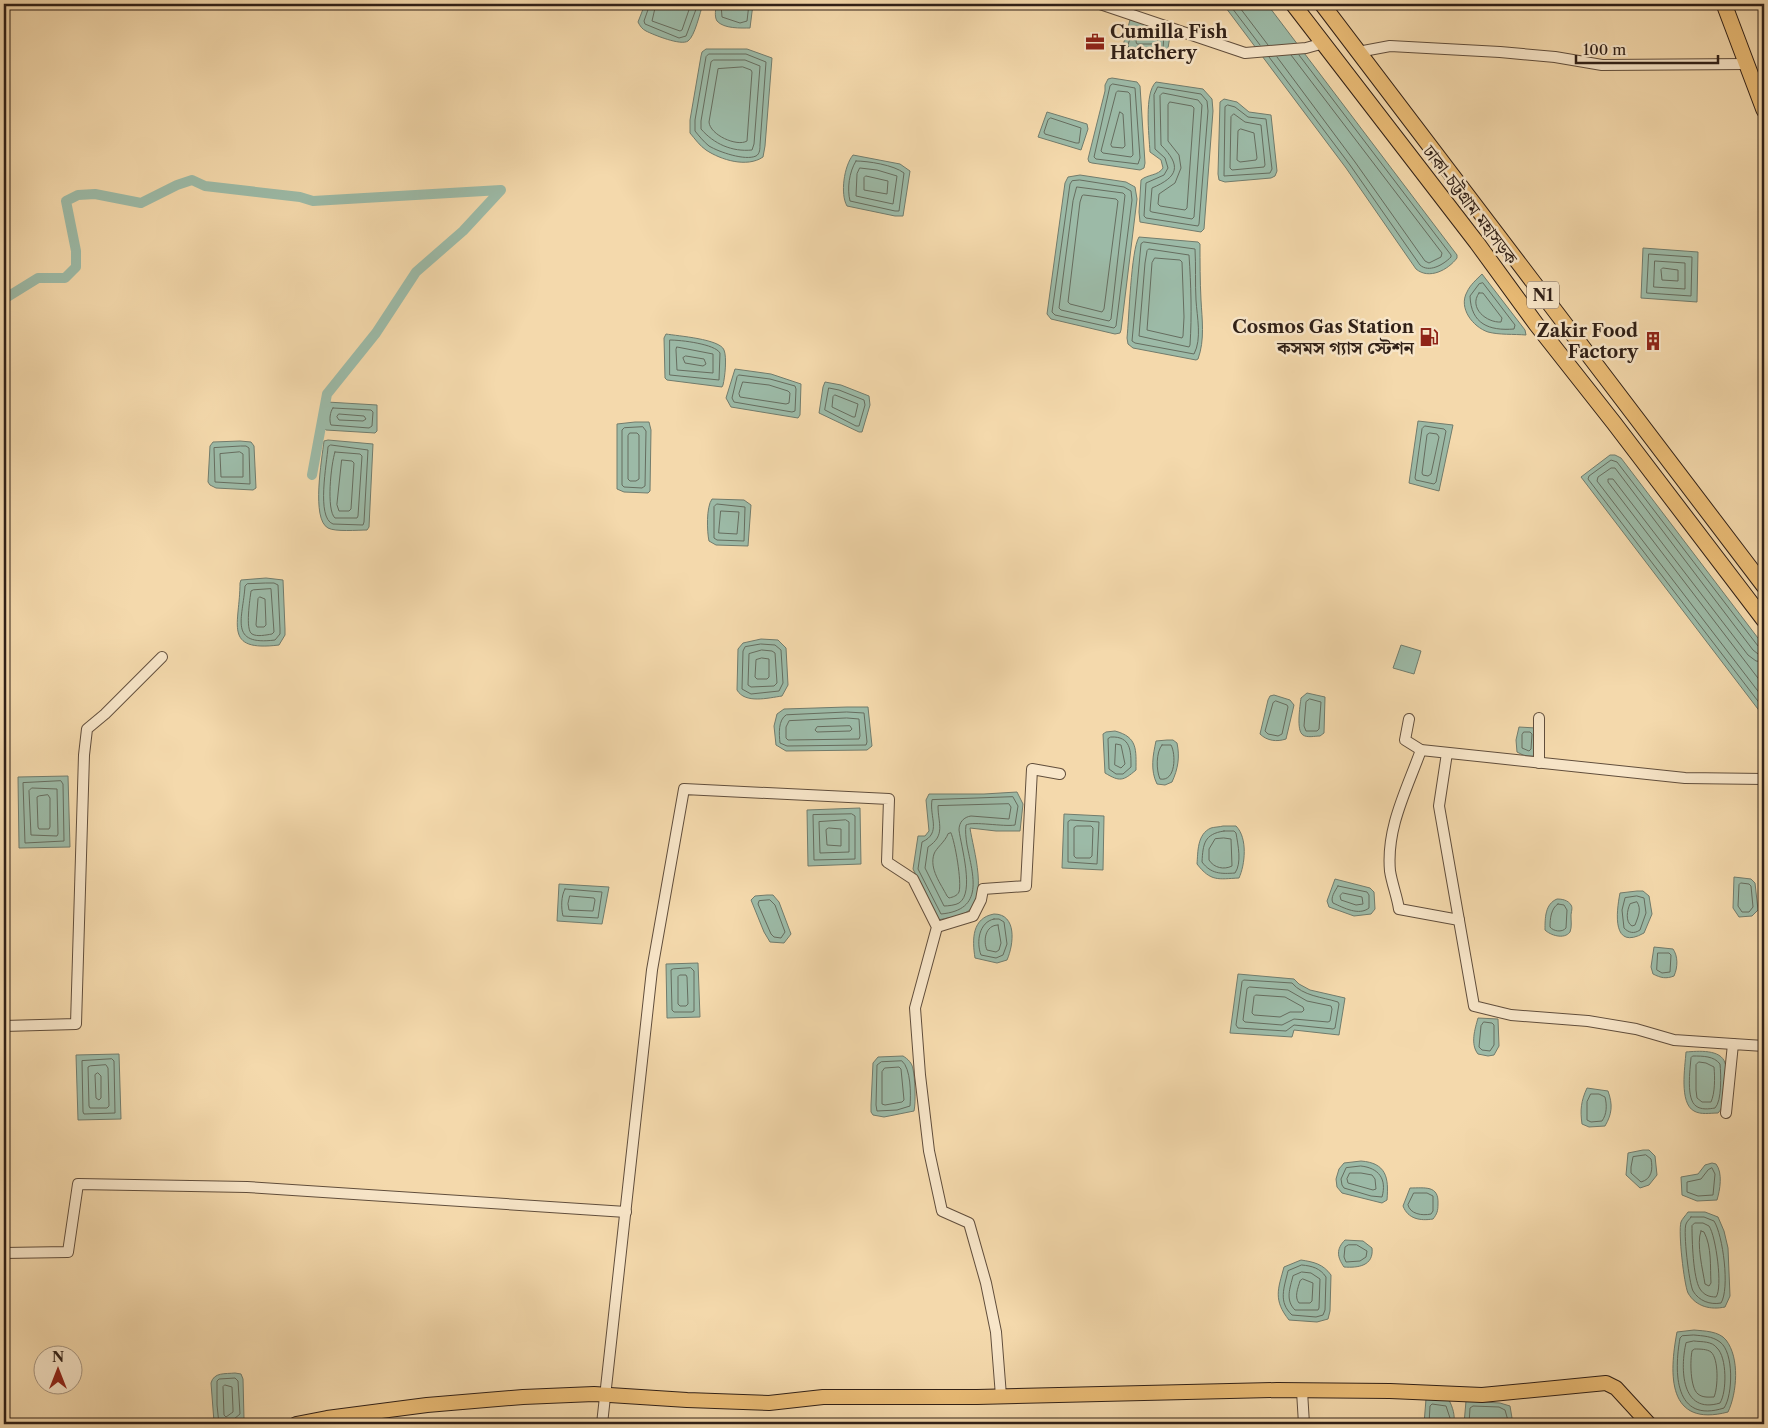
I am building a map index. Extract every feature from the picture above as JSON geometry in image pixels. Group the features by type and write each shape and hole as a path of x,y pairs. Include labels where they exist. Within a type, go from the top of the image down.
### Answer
{"highway":[{"name":"ঢাকা-চট্টগ্রাম মহাসড়ক","path":"1293,4 1324,42 1482,249 1536,324 1764,620"},
{"name":"ঢাকা-চট্টগ্রাম মহাসড়ক","path":"1322,4 1764,586"},
{"path":"1724,4 1764,110"}],"main road":[{"path":"296,1424 427,1405 523,1397 606,1394 686,1400 769,1403 823,1397 1002,1396 1302,1390 1482,1395 1606,1383 1616,1388 1649,1424"}],"street":[{"path":"1100,4 1245,52 1306,48 1324,42"},
{"path":"1358,52 1390,46 1500,52 1602,64 1747,64"},
{"path":"4,1026 76,1024 84,755 87,729 105,714 162,657"},
{"path":"1539,763 1540,718"},
{"path":"1409,719 1405,740 1421,750 1686,778 1764,779"},
{"path":"1421,750 1403,795 1392,838 1390,869 1392,881 1400,909 1459,920"},
{"path":"1447,753 1439,806 1474,1006 1511,1015 1588,1021 1636,1029 1674,1040 1764,1046"},
{"path":"937,927 972,916 981,900 984,889 1026,886 1032,770 1060,774"},
{"path":"602,1424 652,970 684,789 889,799 888,862 913,879 937,927 915,1008 920,1075 929,1151 942,1211 969,1223 986,1283 996,1332 1002,1396"},
{"path":"1726,1114 1733,1044"},
{"path":"4,1253 68,1252 78,1184 247,1187 626,1212"},
{"path":"1302,1390 1304,1424"}],"water":[{"path":"645,4 703,4 691,38 688,41 680,42 650,33 642,28 638,22"},
{"path":"716,4 753,4 750,28 733,28 720,24 716,17"},
{"path":"1223,4 1267,4 1457,255 1457,258 1449,266 1432,274 1416,269 1346,168"},
{"path":"1130,20 1171,30 1167,54 1132,55 1122,49"},
{"path":"706,49 747,49 772,58 765,146 763,157 757,160 742,162 726,160 704,148 690,133 690,120 701,56 702,52"},
{"path":"1108,79 1137,82 1140,86 1145,163 1144,168 1140,170 1092,163 1088,159 1105,85"},
{"path":"1156,82 1203,89 1212,99 1213,111 1204,229 1201,232 1140,222 1141,180 1161,171 1163,168 1161,160 1150,152 1149,104 1152,87"},
{"path":"1224,99 1237,102 1249,112 1271,115 1277,171 1275,176 1271,178 1225,182 1219,180 1220,102"},
{"path":"1047,112 1087,124 1088,129 1081,150 1038,137"},
{"path":"853,155 900,164 910,171 903,216 847,206 843,187 847,166"},
{"path":"1080,175 1126,182 1135,187 1137,199 1120,333 1115,334 1051,319 1047,314 1065,183 1068,177"},
{"path":"1139,237 1198,242 1200,244 1202,337 1200,352 1196,360 1133,348 1128,344 1132,270"},
{"path":"1643,248 1698,252 1697,302 1641,298"},
{"path":"1482,274 1525,330 1526,335 1488,332 1482,330 1472,321 1464,304 1465,298 1470,287"},
{"path":"666,334 689,337 721,346 725,353 726,362 722,387 667,380 665,378 664,338"},
{"path":"735,369 771,374 801,384 800,415 798,418 731,407 726,398"},
{"path":"825,382 841,385 869,396 870,405 862,432 819,413"},
{"path":"327,402 377,405 377,431 375,433 326,430 324,428"},
{"path":"1418,421 1453,425 1439,491 1409,483"},
{"path":"649,422 651,430 650,491 648,493 624,492 617,489 617,424"},
{"path":"324,441 373,444 369,527 367,530 331,529 323,522 320,513 319,488"},
{"path":"213,442 251,442 254,446 256,488 253,490 216,488 210,485 208,482 210,446"},
{"path":"1610,455 1621,458 1764,646 1764,717 1581,477"},
{"path":"712,499 744,500 751,505 748,546 716,545 709,541 707,526"},
{"path":"266,578 283,580 285,635 279,645 261,646 249,644 242,639 238,632 237,622 241,580"},
{"path":"761,639 778,640 786,648 788,685 782,696 751,699 745,697 737,690 738,649 743,643"},
{"path":"1401,645 1421,651 1414,674 1393,668"},
{"path":"1307,693 1325,697 1324,733 1320,736 1309,737 1301,733 1299,718 1301,698"},
{"path":"1274,695 1290,700 1294,705 1286,739 1272,740 1260,734 1268,700 1270,696"},
{"path":"868,707 872,746 867,750 786,751 776,745 774,726 777,714 784,709"},
{"path":"1519,727 1536,728 1535,756 1525,756 1517,752 1516,740"},
{"path":"1115,731 1128,737 1132,741 1135,750 1136,770 1121,779 1114,778 1105,773 1103,734"},
{"path":"1173,740 1177,743 1178,758 1172,782 1165,785 1157,784 1153,768 1156,741"},
{"path":"68,776 70,847 19,848 18,777"},
{"path":"1017,792 1023,804 1020,831 970,828 978,874 977,898 973,907 965,913 938,920 913,869 918,836 925,836 929,831 926,800 929,794"},
{"path":"860,808 861,864 808,866 807,810"},
{"path":"1064,814 1104,816 1103,870 1062,868"},
{"path":"1236,826 1242,837 1244,859 1239,878 1211,877 1197,864 1199,844 1203,834 1211,828"},
{"path":"1734,877 1751,879 1755,883 1758,910 1752,916 1739,917 1733,908"},
{"path":"1335,879 1370,888 1374,892 1375,909 1371,914 1354,916 1329,907 1327,901"},
{"path":"559,884 609,887 602,924 557,921"},
{"path":"1643,891 1649,896 1652,914 1644,933 1634,937 1626,937 1621,934 1618,927 1620,893"},
{"path":"773,895 779,902 791,934 784,943 770,942 751,900 755,896"},
{"path":"1557,899 1567,901 1572,907 1571,930 1564,936 1550,934 1545,930 1548,908"},
{"path":"994,914 1001,915 1007,919 1012,931 1011,946 1007,960 997,963 975,958 974,944 975,930 981,920"},
{"path":"1654,947 1673,949 1677,962 1674,976 1664,978 1653,974 1651,967"},
{"path":"698,963 700,1017 667,1018 666,964"},
{"path":"1238,974 1294,979 1310,990 1345,998 1339,1035 1294,1030 1292,1037 1230,1033"},
{"path":"1478,1018 1498,1019 1499,1046 1494,1055 1478,1054 1474,1046"},
{"path":"1686,1052 1708,1052 1723,1058 1726,1066 1726,1075 1723,1104 1718,1113 1700,1113 1689,1107 1686,1101 1684,1084"},
{"path":"119,1054 121,1119 78,1120 76,1055"},
{"path":"903,1056 909,1061 913,1069 914,1111 884,1117 873,1115 871,1105 873,1063 878,1057"},
{"path":"1587,1088 1608,1091 1611,1109 1605,1126 1589,1127 1582,1124 1583,1097"},
{"path":"1649,1150 1655,1156 1657,1175 1649,1185 1640,1188 1626,1175 1628,1153"},
{"path":"1361,1161 1376,1165 1384,1173 1387,1184 1387,1200 1382,1203 1342,1193 1337,1187 1336,1179 1339,1169 1344,1163"},
{"path":"1716,1164 1720,1172 1720,1187 1717,1200 1697,1201 1682,1195 1681,1177 1698,1174 1705,1165"},
{"path":"1410,1188 1430,1189 1436,1193 1438,1209 1433,1219 1415,1218 1405,1210 1403,1206"},
{"path":"1688,1212 1705,1212 1718,1217 1724,1231 1728,1248 1730,1296 1725,1307 1709,1308 1695,1302 1686,1288 1680,1228 1681,1222"},
{"path":"1345,1240 1363,1241 1372,1248 1372,1254 1368,1262 1360,1266 1344,1267 1338,1253"},
{"path":"1301,1260 1318,1264 1331,1275 1328,1319 1317,1322 1289,1320 1284,1313 1278,1294 1284,1267"},
{"path":"1694,1330 1719,1335 1726,1340 1730,1347 1736,1376 1728,1412 1708,1415 1693,1412 1683,1405 1677,1394 1673,1364 1677,1332"},
{"path":"220,1374 241,1374 243,1379 244,1419 234,1424 214,1422 212,1379"},
{"path":"1426,1399 1449,1400 1452,1406 1454,1424 1424,1424"},
{"path":"1466,1401 1500,1403 1510,1406 1513,1424 1464,1424"}],"waterway":[{"path":"4,299 38,278 65,278 76,267 76,251 66,201 78,195 95,194 141,203 177,185 192,180 205,186 300,197 313,201 501,190 463,231 416,272 376,333 327,394 312,475"}],"place":[{"name":"Cumilla Fish Hatchery","path":"1095,42"},
{"name":"Cosmos Gas Station কসমস গ্যাস স্টেশন","path":"1429,337"},
{"name":"Zakir Food Factory","path":"1653,341"}]}
